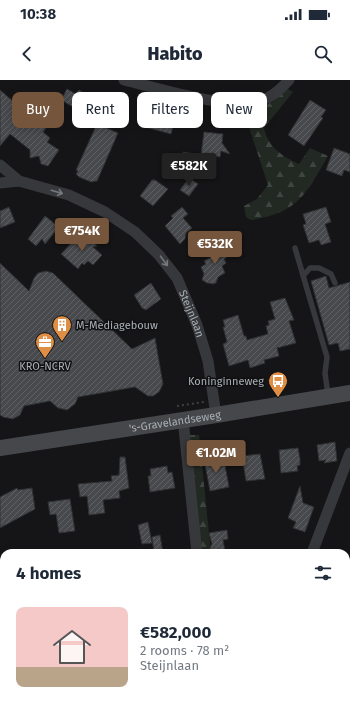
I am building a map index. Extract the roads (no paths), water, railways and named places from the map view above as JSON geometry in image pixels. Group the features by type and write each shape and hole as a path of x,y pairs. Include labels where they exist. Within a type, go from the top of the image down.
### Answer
{"main road":[{"name":"'s-Gravelandseweg","path":"0,448 350,393"}],"street":[{"path":"124,80 176,93 238,103 260,101 281,89 289,80"},
{"path":"0,165 19,181"},
{"name":"Steijnlaan","path":"0,184 19,181 69,195 105,212 135,232 159,254 177,278 197,325 208,362 216,415"},
{"path":"183,419 196,549"},
{"path":"314,549 350,453"}],"lane":[{"path":"295,248 327,357 325,373 328,397"},
{"path":"303,276 310,268 319,268 331,274 335,283"}],"place":[{"name":"M-Mediagebouw","path":"62,342"},
{"name":"KRO-NCRV","path":"45,359"},
{"name":"Koninginneweg","path":"278,398"}]}
